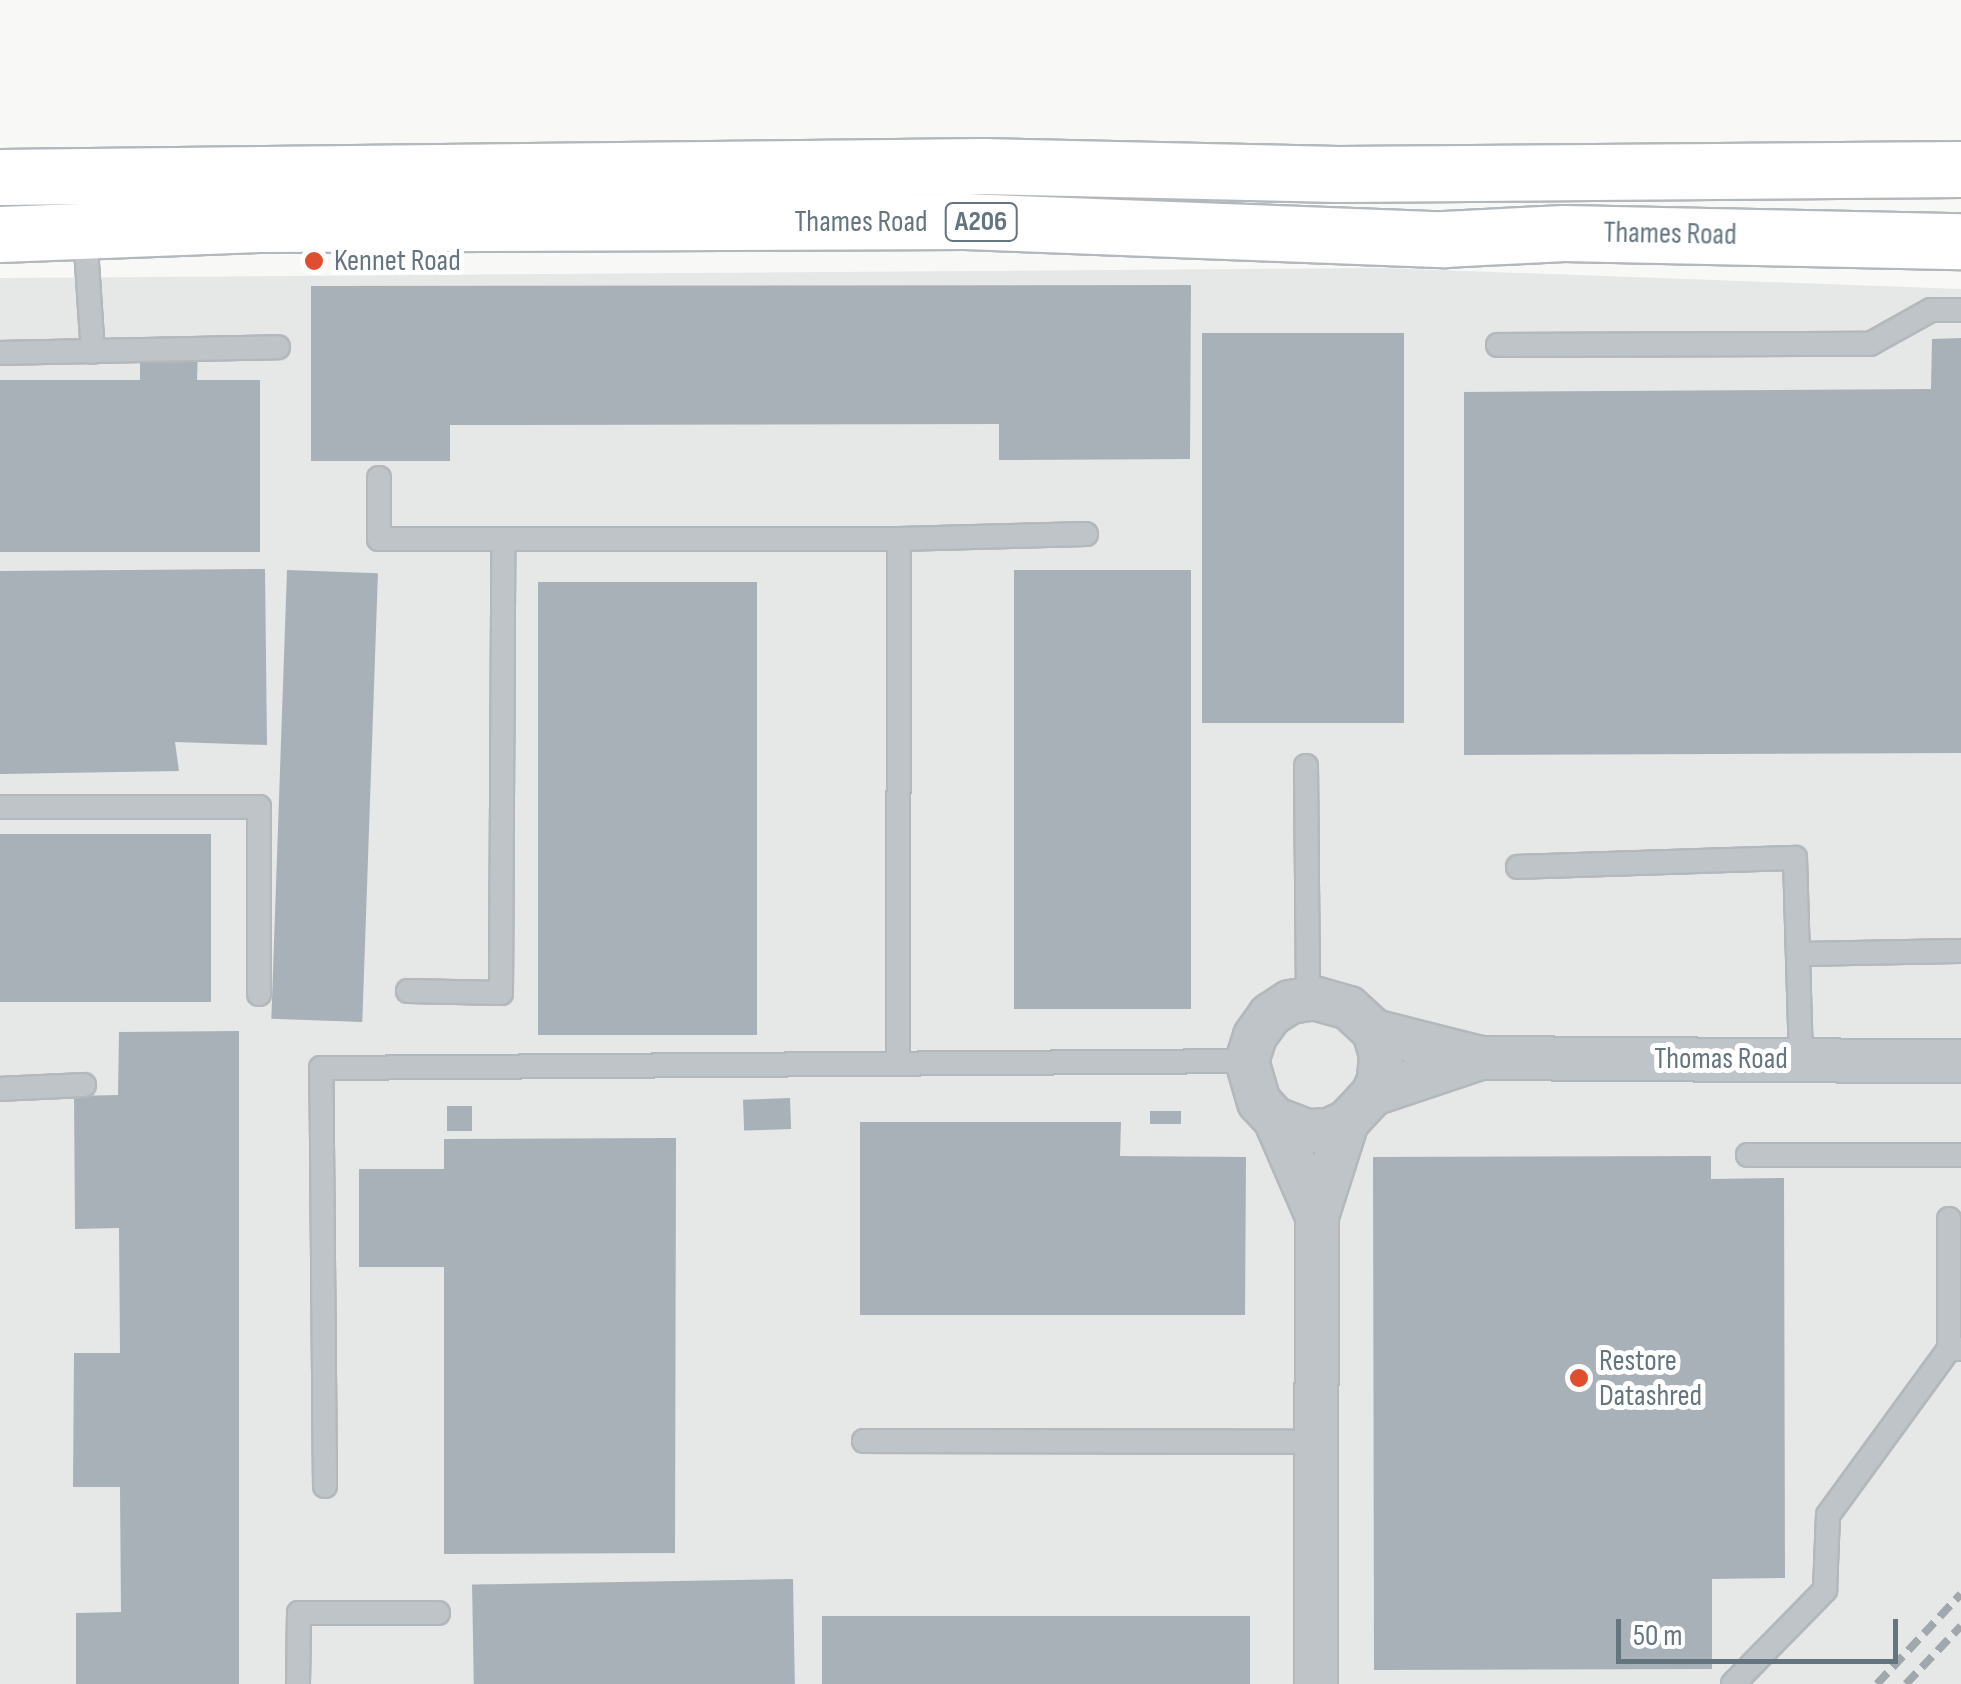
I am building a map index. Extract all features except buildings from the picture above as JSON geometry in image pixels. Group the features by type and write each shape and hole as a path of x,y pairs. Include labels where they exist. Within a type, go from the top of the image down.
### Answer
{"main road":[{"name":"Thames Road","path":"0,177 984,166 1338,174 1961,169"},
{"name":"Thames Road","path":"0,234 264,224 965,221 1444,239 1584,233 1961,240"}],"street":[{"name":"Thomas Road","path":"1308,1000 1334,1001 1365,1020 1374,1031 1480,1058 1961,1061"},
{"path":"1308,1000 1290,1002 1270,1014 1255,1036 1247,1061 1258,1102 1274,1119 1317,1216"},
{"path":"1316,1684 1317,1216 1381,1055 1374,1031"},
{"name":"Thomas Road","path":"1274,1119 1307,1131 1480,1058"}],"lane":[{"path":"85,233 93,352"},
{"path":"1498,345 1870,344 1931,310 1961,310"},
{"path":"0,353 278,348"},
{"path":"379,478 379,539 899,539 1086,534"},
{"path":"408,991 501,993 502,539"},
{"path":"898,1064 899,539"},
{"path":"1306,766 1308,1000"},
{"path":"0,807 258,807 259,994"},
{"path":"1518,866 1795,858 1801,1060"},
{"path":"1798,954 1961,952"},
{"path":"325,1486 321,1068 1247,1061"},
{"path":"0,1089 84,1085"},
{"path":"1748,1155 1961,1156"},
{"path":"1733,1684 1824,1590 1828,1515 1955,1349 1949,1219"},
{"path":"864,1441 1316,1442"},
{"path":"298,1684 298,1613 438,1612"}],"shaded area":[{"path":"1384,268 1961,289 1961,1684 0,1684 0,278"}],"railway":[{"path":"1877,1684 1961,1594"},
{"path":"1906,1684 1961,1626"}],"place":[{"name":"Kennet Road","path":"314,261"},
{"name":"Restore Datashred","path":"1579,1378"}]}
